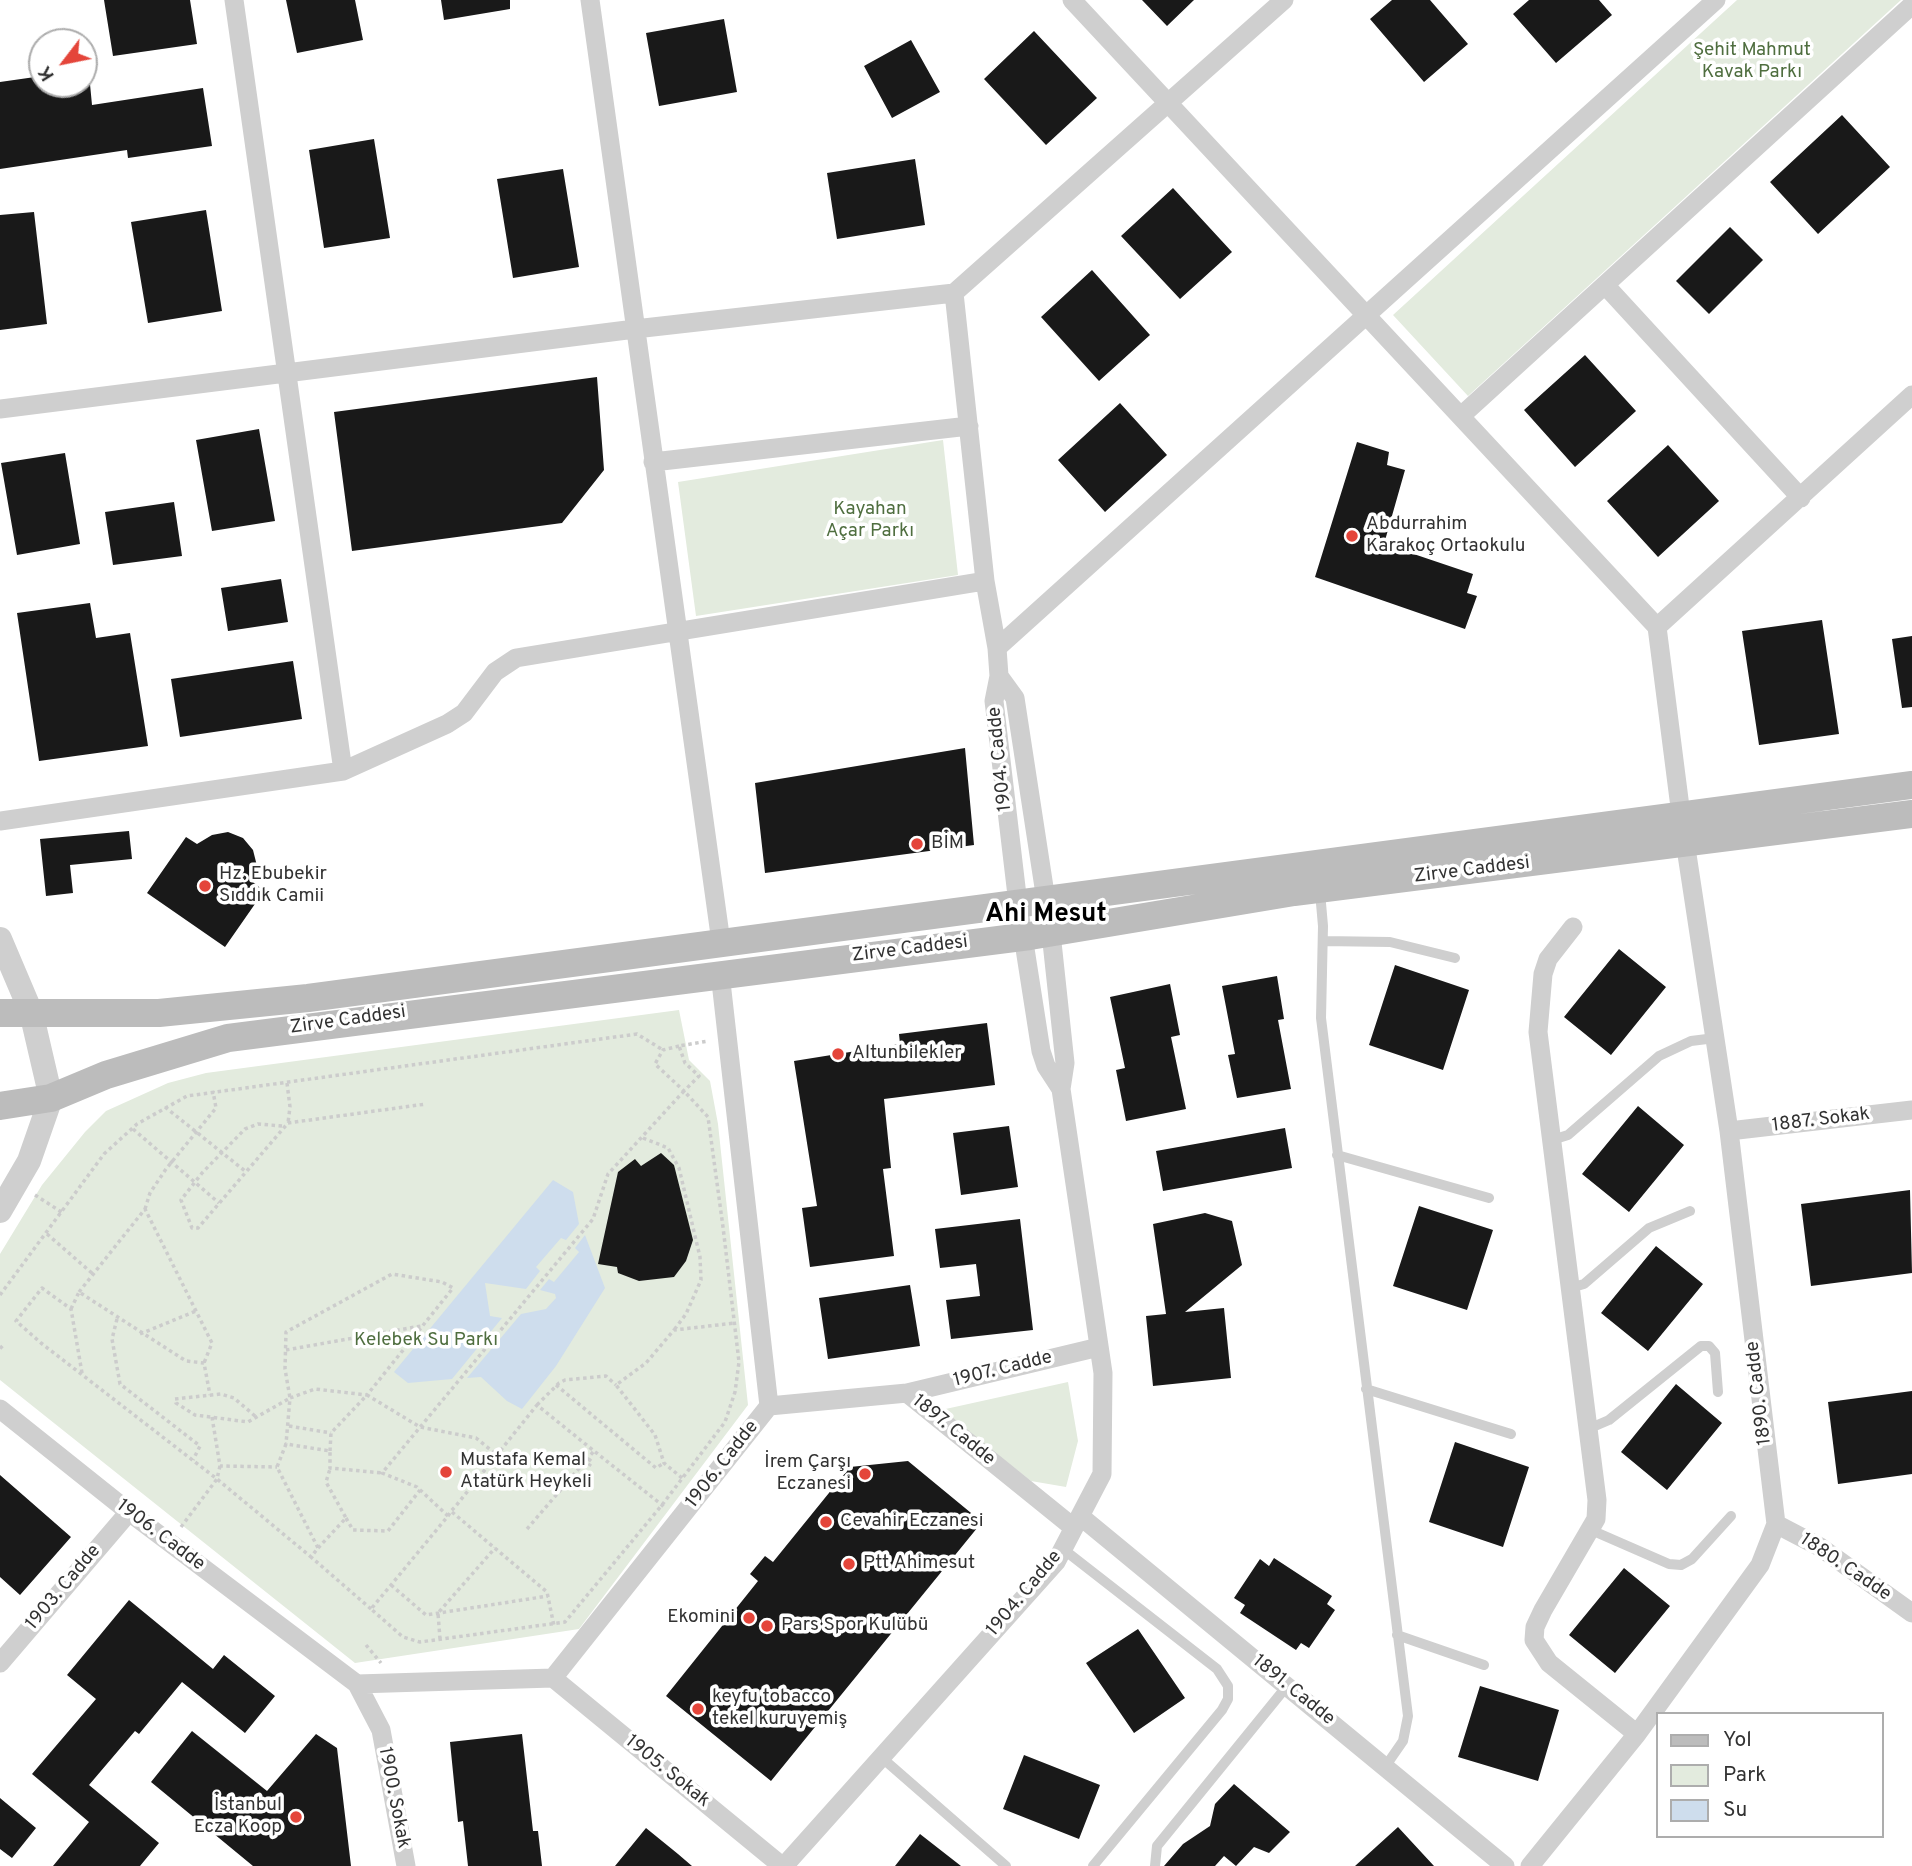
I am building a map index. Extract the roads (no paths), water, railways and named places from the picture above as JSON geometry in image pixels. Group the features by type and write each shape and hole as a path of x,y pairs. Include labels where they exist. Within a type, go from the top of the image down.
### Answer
{"main road":[{"name":"Zirve Caddesi","path":"0,1013 159,1013 281,1000 1912,785"},
{"name":"Zirve Caddesi","path":"0,1106 51,1098 106,1075 228,1038 720,973 1023,937 1320,888 1912,814"}],"street":[{"path":"233,0 343,771"},
{"path":"590,0 721,942"},
{"path":"1072,0 1657,627 1912,395"},
{"path":"0,409 635,329 954,293 1284,0"},
{"path":"996,648 1716,0"},
{"path":"1461,416 1912,5"},
{"path":"1605,285 1801,498"},
{"path":"954,293 985,581 999,676"},
{"path":"653,462 968,426"},
{"path":"0,821 343,771 447,724 464,713 495,672 516,658 985,581"},
{"name":"1890. Cadde","path":"1530,1866 1637,1734 1760,1565 1776,1524 1729,1131 1681,815 1657,627"},
{"name":"1904. Cadde","path":"783,1866 1056,1562 1102,1474 1103,1373 1061,1089 1065,1063 1051,933 1015,698 999,676"},
{"name":"1904. Cadde","path":"999,676 994,701 1018,904 1041,1051 1046,1066 1061,1089"},
{"path":"1573,927 1548,959 1538,1007 1538,1032 1597,1500 1596,1519 1543,1610 1535,1627 1534,1640 1549,1664 1637,1734"},
{"path":"0,939 31,1012 51,1098 43,1129 17,1184 0,1211"},
{"name":"1906. Cadde","path":"553,1678 769,1406 720,973"},
{"name":"1887. Sokak","path":"1729,1131 1912,1110"},
{"name":"1907. Cadde","path":"907,1393 1099,1347"},
{"name":"1897. Cadde","path":"769,1406 907,1393 1077,1522"},
{"name":"1906. Cadde","path":"0,1409 129,1512 357,1684 381,1730"},
{"name":"1903. Cadde","path":"0,1663 129,1512"},
{"name":"1891. Cadde","path":"1077,1522 1287,1686 1505,1866"},
{"name":"1880. Cadde","path":"1776,1524 1820,1547 1912,1613"},
{"path":"357,1684 553,1678"},
{"name":"1905. Sokak","path":"553,1678 783,1866"},
{"name":"1900. Sokak","path":"381,1730 406,1866"}],"lane":[{"path":"1320,888 1323,941 1321,1018 1408,1716 1406,1731 1385,1767"},
{"path":"1323,941 1390,942 1455,958"},
{"path":"1552,1140 1568,1135 1659,1056 1691,1041 1715,1038"},
{"path":"1337,1155 1489,1198"},
{"path":"1570,1288 1584,1284 1649,1227 1689,1212"},
{"path":"1588,1429 1609,1420 1701,1346 1709,1346 1715,1353 1718,1392"},
{"path":"1366,1389 1511,1434"},
{"path":"1591,1530 1670,1564 1681,1565 1692,1559 1731,1516"},
{"path":"1063,1549 1217,1670 1228,1686 1228,1699 1222,1710 1093,1866"},
{"path":"1397,1634 1485,1665"},
{"path":"1155,1866 1157,1846 1287,1686"},
{"path":"881,1756 1006,1866"}],"water":[{"path":"553,1180 573,1192 579,1224 566,1240 561,1238 536,1267 540,1271 526,1289 485,1283 490,1316 502,1318 452,1379 408,1383 394,1372"},
{"path":"585,1235 605,1288 556,1366 522,1409 507,1401 481,1377 467,1378 521,1314 546,1309 556,1298 555,1294 540,1290 549,1279 554,1282 579,1252 575,1248"}],"place":[{"name":"Abdurrahim Karakoç Ortaokulu","path":"1352,536"},
{"name":"BİM","path":"917,844"},
{"name":"Hz. Ebubekir Sıddık Camii","path":"205,886"},
{"name":"Altunbilekler","path":"838,1054"},
{"name":"Mustafa Kemal Atatürk Heykeli","path":"446,1472"},
{"name":"İrem Çarşı Eczanesi","path":"865,1474"},
{"name":"Cevahir Eczanesi","path":"826,1522"},
{"name":"Ptt Ahimesut","path":"849,1564"},
{"name":"Ekomini","path":"749,1618"},
{"name":"Pars Spor Kulübü","path":"767,1626"},
{"name":"keyfu tobacco tekel kuruyemiş","path":"698,1709"},
{"name":"İstanbul Ecza Koop","path":"296,1817"}],"district":[{"name":"Ahi Mesut","path":"1046,916"}],"park label":[{"name":"Şehit Mahmut Kavak Parkı","path":"1752,62"},
{"name":"Kayahan Açar Parkı","path":"870,521"},
{"name":"Kelebek Su Parkı","path":"426,1341"}]}
